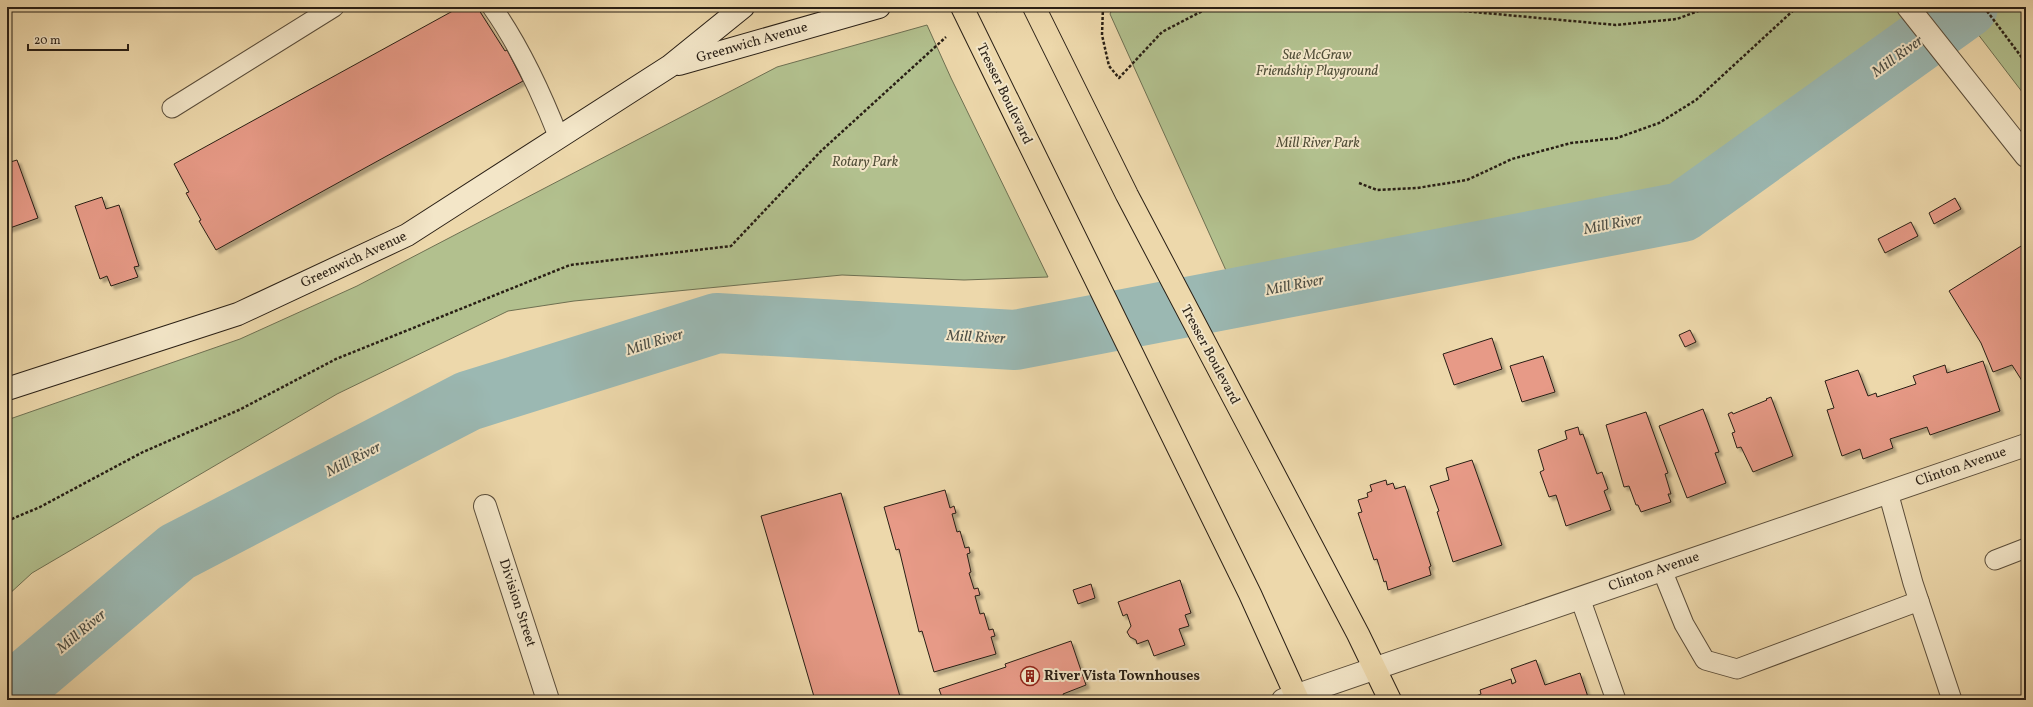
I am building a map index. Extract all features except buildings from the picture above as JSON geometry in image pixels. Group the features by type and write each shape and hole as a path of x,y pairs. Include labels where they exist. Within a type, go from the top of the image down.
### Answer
{"main road":[{"name":"Tresser Boulevard","path":"962,7 1250,594 1292,698"},
{"name":"Tresser Boulevard","path":"1034,7 1127,195 1390,700"}],"street":[{"name":"Greenwich Avenue","path":"7,389 238,314 407,236 670,66 743,7"},
{"name":"Greenwich Avenue","path":"670,66 879,7"},
{"path":"1908,7 2023,152"},
{"name":"Clinton Avenue","path":"1292,698 1374,668 2026,445"},
{"name":"Division Street","path":"485,506 548,700"}],"lane":[{"path":"172,108 334,7"},
{"path":"492,7 509,30 536,82 559,138"},
{"path":"1888,492 1919,601 1952,700"},
{"path":"1996,560 2026,548"},
{"path":"1662,570 1684,624 1705,660 1737,669 1919,601"},
{"path":"1580,598 1616,700"}],"path":[{"path":"1103,7 1103,43 1109,66 1119,78 1162,32 1210,7"},
{"path":"1420,7 1616,25 1678,19 1710,7"},
{"path":"1358,183 1378,190 1417,188 1467,180 1512,159 1571,143 1617,138 1659,123 1696,100 1796,7"},
{"path":"1984,7 2026,63"},
{"path":"7,521 40,507 143,452 239,410 336,359 570,265 731,246 821,151 951,32"}],"green space":[{"name":"Mill River Park","path":"1113,7 2026,7 2026,97 1961,12 1682,212 1238,297 1110,14"},
{"name":"Rotary Park","path":"927,25 951,78 1048,277 964,280 842,275 574,301 508,311 337,394 32,573 7,596 7,420 240,339 357,286 777,67"}],"waterway":[{"name":"Mill River","path":"7,696 177,552 468,401 717,323 1015,340 1682,212 1968,7"}],"place":[{"name":"River Vista Townhouses","path":"1030,676"}],"park label":[{"name":"Sue McGraw Friendship Playground","path":"1317,64"}]}
